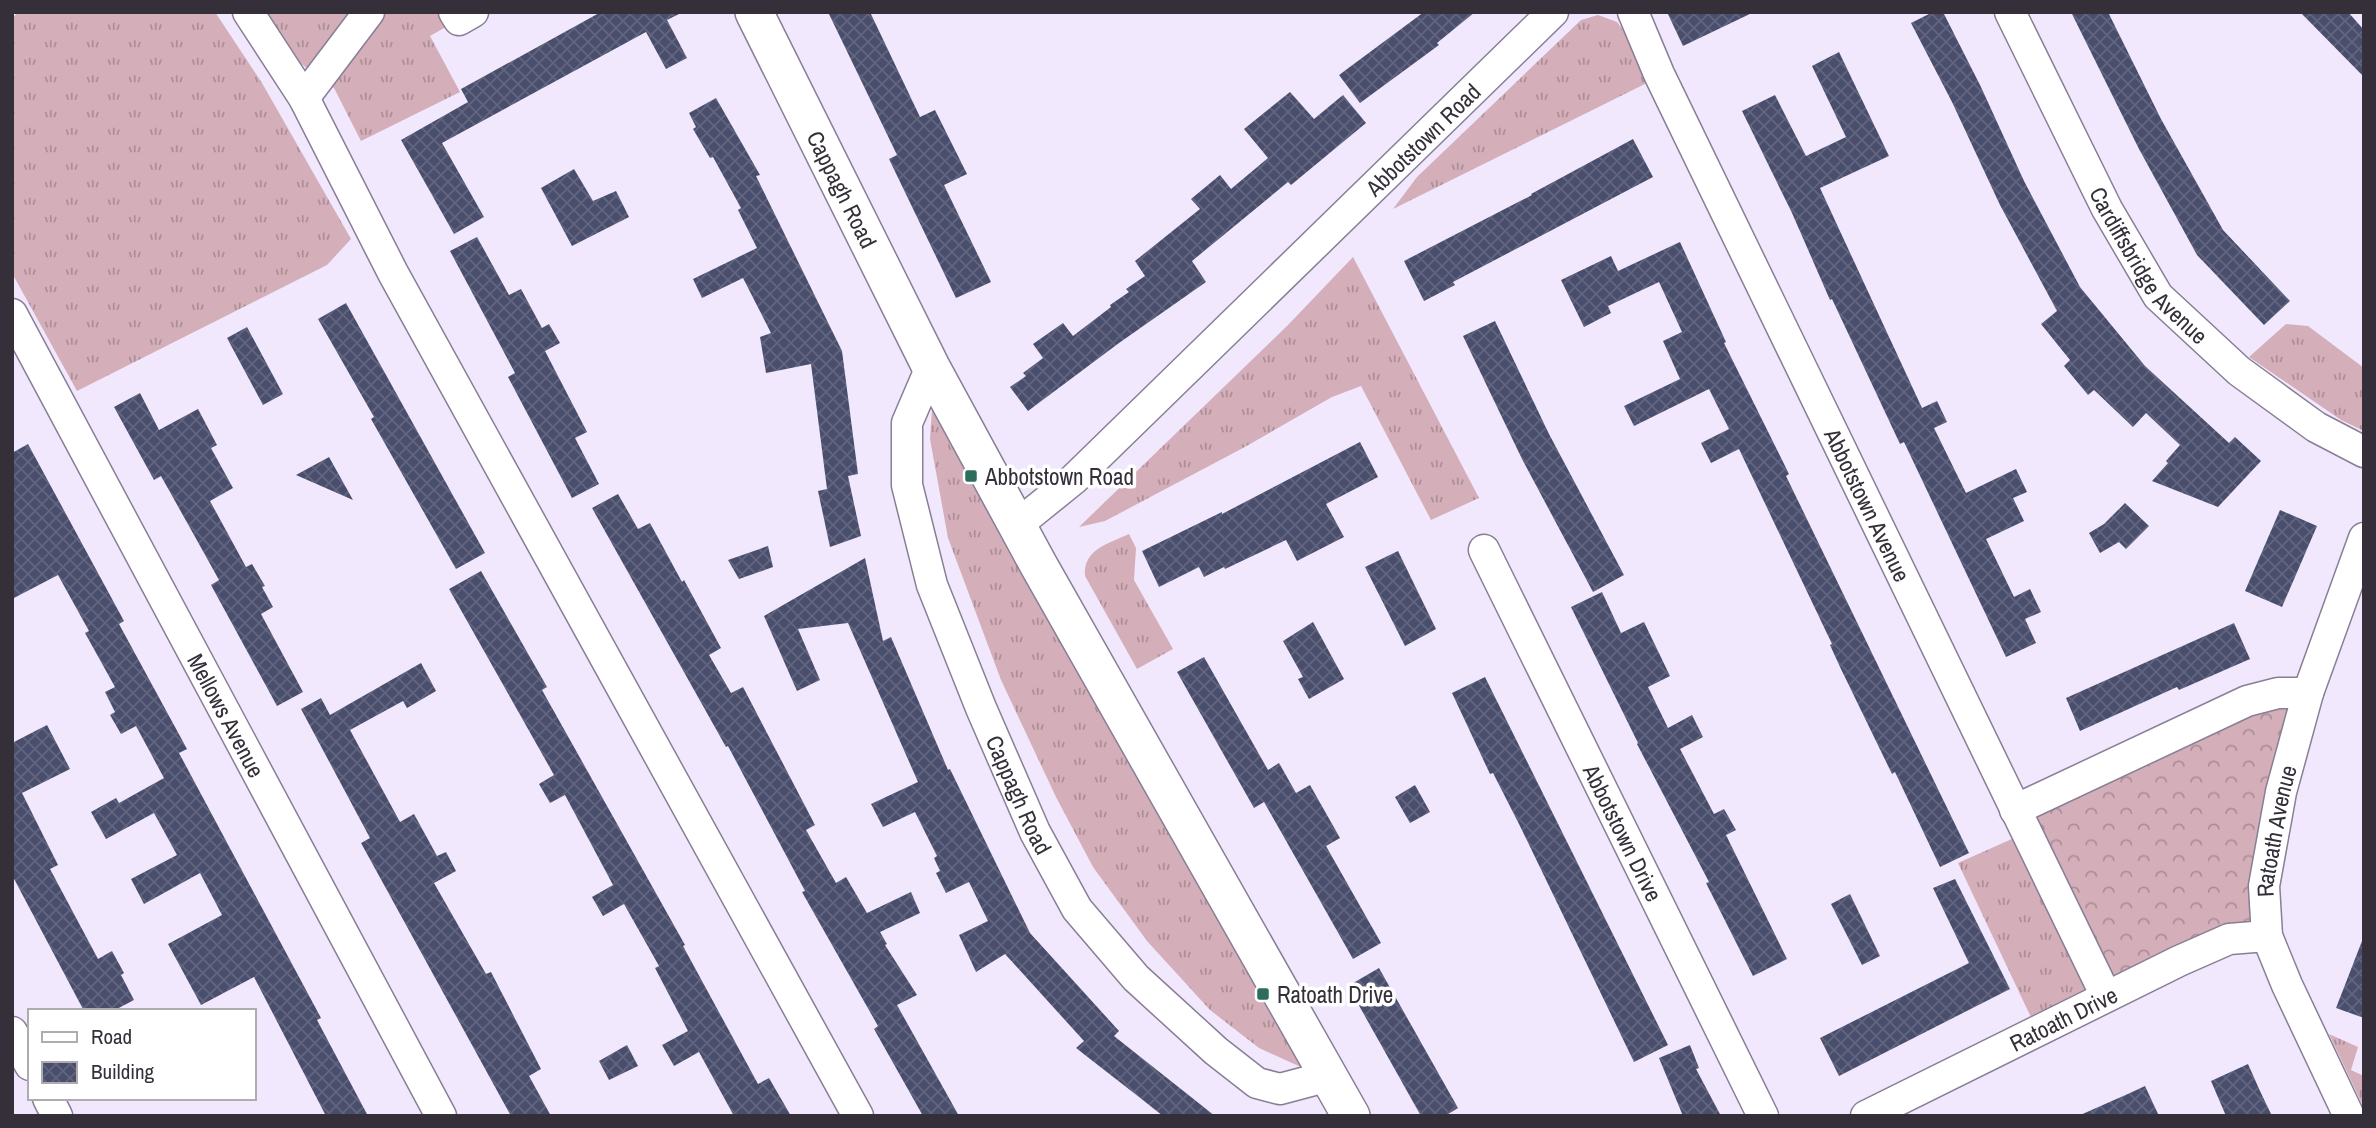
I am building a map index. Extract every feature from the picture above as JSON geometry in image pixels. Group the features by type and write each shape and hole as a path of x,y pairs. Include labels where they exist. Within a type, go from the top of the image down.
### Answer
{"street":[{"path":"248,12 304,98 393,273 858,1116"},
{"path":"304,98 369,12"},
{"path":"453,12 459,20 473,12"},
{"name":"Cappagh Road","path":"754,12 931,367 1189,832 1351,1116"},
{"name":"Abbotstown Road","path":"1017,525 1074,479 1553,12"},
{"name":"Abbotstown Avenue","path":"1633,12 1659,74 2106,996"},
{"name":"Cardiffsbridge Avenue","path":"2010,12 2107,209 2158,296 2238,371 2316,427 2364,453"},
{"name":"Mellows Avenue","path":"12,314 441,1116"},
{"name":"Cappagh Road","path":"931,367 907,423 907,485 932,585 981,708 1035,832 1077,909 1136,978 1216,1051 1257,1083 1280,1088 1329,1076"},
{"name":"Ratoath Avenue","path":"2349,1116 2287,985 2267,936 2264,886 2281,792 2308,693 2364,538"},
{"name":"Abbotstown Drive","path":"1484,550 1763,1116"},
{"path":"2015,810 2247,701 2278,693 2308,693"},
{"name":"Ratoath Drive","path":"1866,1116 2106,996 2229,939 2267,936"},
{"path":"12,1032 28,1061"},
{"path":"49,1100 57,1116"}],"green space":[{"path":"18,12 215,12 262,83 351,239 327,265 77,391 12,273 12,19"},
{"path":"266,12 472,12 430,36 460,92 361,141 334,88 300,63"},
{"path":"1598,15 1617,22 1657,78 1393,209 1417,177 1581,20"},
{"path":"1353,257 1479,498 1431,520 1361,386 1332,397 1105,521 1079,527 1288,325"},
{"path":"2286,324 2308,326 2364,368 2364,431 2341,420 2249,357"},
{"path":"933,395 1303,1068 1259,1048 1210,1010 1147,941 1093,867 1056,797 1001,680 948,538 930,439"},
{"path":"1129,534 1136,548 1134,580 1173,649 1137,669 1085,576 1085,567 1093,553"},
{"path":"2307,693 2265,935 2105,995 2015,810 2149,748"},
{"path":"2023,834 2105,996 2037,1030 1958,863"},
{"path":"2329,1034 2358,1047 2351,1070 2364,1076 2364,1108"}],"building":[{"path":"601,12 683,12 667,20 687,58 666,69 646,32 442,143 484,217 454,234 401,140 468,102 461,89"},
{"path":"828,12 870,12 920,117 935,110 967,174 944,185 991,282 956,298 889,159 897,155"},
{"path":"1424,12 1475,12 1437,43 1439,45 1360,103 1339,75"},
{"path":"1667,12 1754,12 1683,46"},
{"path":"1933,12 1943,12 2024,181 2080,287 2145,366 2229,443 2235,437 2261,461 2218,507 2152,481 2180,445 2146,413 2133,427 2094,390 2088,395 2064,366 2070,360 2041,324 2057,311 2000,205 1952,102 1911,23"},
{"path":"2071,12 2108,12 2161,119 2223,230 2290,301 2264,325 2197,255 2139,149"},
{"path":"2300,12 2348,12 2364,30 2364,77"},
{"path":"1839,52 1889,156 1820,188 1922,408 1937,401 1947,422 1934,428 1966,493 2016,469 2027,492 2013,498 2024,521 1986,539 2014,597 2030,589 2041,612 2025,619 2036,643 2006,657 1904,442 1900,444 1832,299 1830,300 1792,213 1742,111 1775,95 1806,156 1846,137 1812,66"},
{"path":"1290,92 1314,119 1343,95 1366,123 1291,185 1288,182 1192,261 1206,282 1028,411 1010,387 1026,376 1023,373 1043,358 1033,344 1063,323 1073,336 1111,307 1110,305 1129,292 1126,289 1145,276 1135,261 1200,209 1191,199 1220,175 1231,189 1268,158 1244,129"},
{"path":"716,98 760,175 756,176 842,351 858,474 848,476 861,536 830,547 818,491 827,489 811,364 766,373 760,337 771,333 743,278 702,298 693,279 757,248 738,210 741,208 713,157 710,158 693,129 696,127 689,113"},
{"path":"1633,139 1653,177 1453,282 1455,285 1424,301 1404,261"},
{"path":"574,169 593,201 616,191 629,217 572,246 541,188"},
{"path":"477,237 509,295 521,289 542,328 549,324 560,343 545,351 587,432 575,438 599,484 572,498 508,377 515,373 450,251"},
{"path":"1680,242 1726,342 1724,343 1789,474 1786,476 1969,853 1940,867 1895,772 1892,774 1840,667 1830,645 1832,644 1739,449 1711,463 1701,443 1729,429 1709,389 1634,426 1624,406 1680,379 1663,341 1682,332 1659,282 1608,306 1611,313 1584,327 1561,280 1611,256 1618,271"},
{"path":"346,303 485,553 456,569 318,319"},
{"path":"1495,321 1549,434 1624,575 1593,592 1522,459 1463,336"},
{"path":"247,327 283,394 263,405 227,338"},
{"path":"140,393 159,430 198,409 217,445 211,448 233,488 210,501 246,567 252,564 265,586 262,587 273,607 261,614 303,692 277,706 211,585 219,580 161,476 154,480 114,407"},
{"path":"1360,442 1378,477 1326,504 1344,537 1297,561 1286,540 1204,577 1199,567 1159,587 1142,551 1222,514"},
{"path":"28,444 124,621 119,624 187,749 179,753 321,1018 317,1020 368,1116 326,1116 254,977 201,1005 168,944 222,915 200,873 144,904 131,879 177,855 154,813 106,839 91,812 116,798 119,803 164,778 136,726 121,734 110,715 115,712 105,692 115,687 85,633 89,631 58,575 12,599 12,453"},
{"path":"329,457 353,500 296,475"},
{"path":"618,494 638,529 650,523 682,582 684,580 721,648 709,655 731,693 743,687 815,825 806,830 836,883 846,877 867,913 911,892 920,913 880,932 887,944 885,945 917,995 897,1005 959,1116 923,1116 874,1029 878,1026 802,892 805,891 728,746 726,747 592,508"},
{"path":"2125,503 2149,526 2126,549 2119,542 2100,553 2089,533 2104,524"},
{"path":"2280,510 2317,526 2282,607 2245,591"},
{"path":"768,546 773,567 739,579 728,560"},
{"path":"1398,551 1436,629 1405,646 1365,567"},
{"path":"865,558 883,641 891,637 948,770 950,769 1030,933 1119,1031 1114,1036 1215,1116 1163,1116 1076,1048 1084,1041 1005,954 976,972 959,935 988,921 969,882 946,893 936,873 940,871 934,858 937,856 915,812 883,827 871,804 918,782 848,623 798,629 820,680 797,691 764,616"},
{"path":"481,571 547,687 542,690 685,945 683,946 758,1084 769,1078 791,1116 734,1116 699,1052 674,1066 662,1045 688,1031 655,968 659,966 624,904 603,916 592,897 613,885 565,795 550,803 539,784 554,775 449,589"},
{"path":"1602,592 1621,633 1644,622 1670,676 1648,687 1668,728 1692,715 1703,737 1680,749 1714,814 1724,809 1736,830 1726,835 1787,959 1753,976 1706,883 1709,882 1637,744 1571,607"},
{"path":"1313,622 1344,679 1309,699 1298,679 1303,677 1283,641"},
{"path":"2234,623 2250,659 2179,690 2177,687 2080,731 2066,698"},
{"path":"1204,657 1268,770 1279,763 1296,793 1310,785 1340,838 1326,846 1381,943 1353,959 1264,802 1254,808 1177,672"},
{"path":"421,663 436,691 407,708 403,701 350,730 400,822 414,814 437,856 446,852 456,871 434,883 486,974 491,972 541,1069 529,1076 551,1116 511,1116 361,843 370,838 301,709 321,698 330,715"},
{"path":"1485,677 1668,1045 1634,1062 1519,824 1493,773 1490,774 1452,693"},
{"path":"47,725 70,769 22,793 58,865 50,869 98,959 112,951 124,973 121,975 134,1000 117,1009 83,1009 12,875 12,743"},
{"path":"1415,785 1430,812 1410,823 1395,797"},
{"path":"1955,879 2010,989 1839,1076 1820,1038 1969,963 1933,888"},
{"path":"1850,894 1880,956 1862,965 1831,904"},
{"path":"2362,941 2364,942 2364,1018 2336,1008"},
{"path":"1379,968 1458,1108 1445,1116 1421,1116 1348,986"},
{"path":"627,1045 638,1066 609,1080 599,1061"},
{"path":"1690,1045 1699,1068 1696,1069 1721,1116 1683,1116 1659,1058"},
{"path":"2248,1064 2272,1116 2226,1116 2211,1081"},
{"path":"2145,1086 2159,1116 2078,1116 2130,1093"}],"place":[{"name":"Abbotstown Road","path":"971,476"},
{"name":"Ratoath Drive","path":"1263,994"}]}
